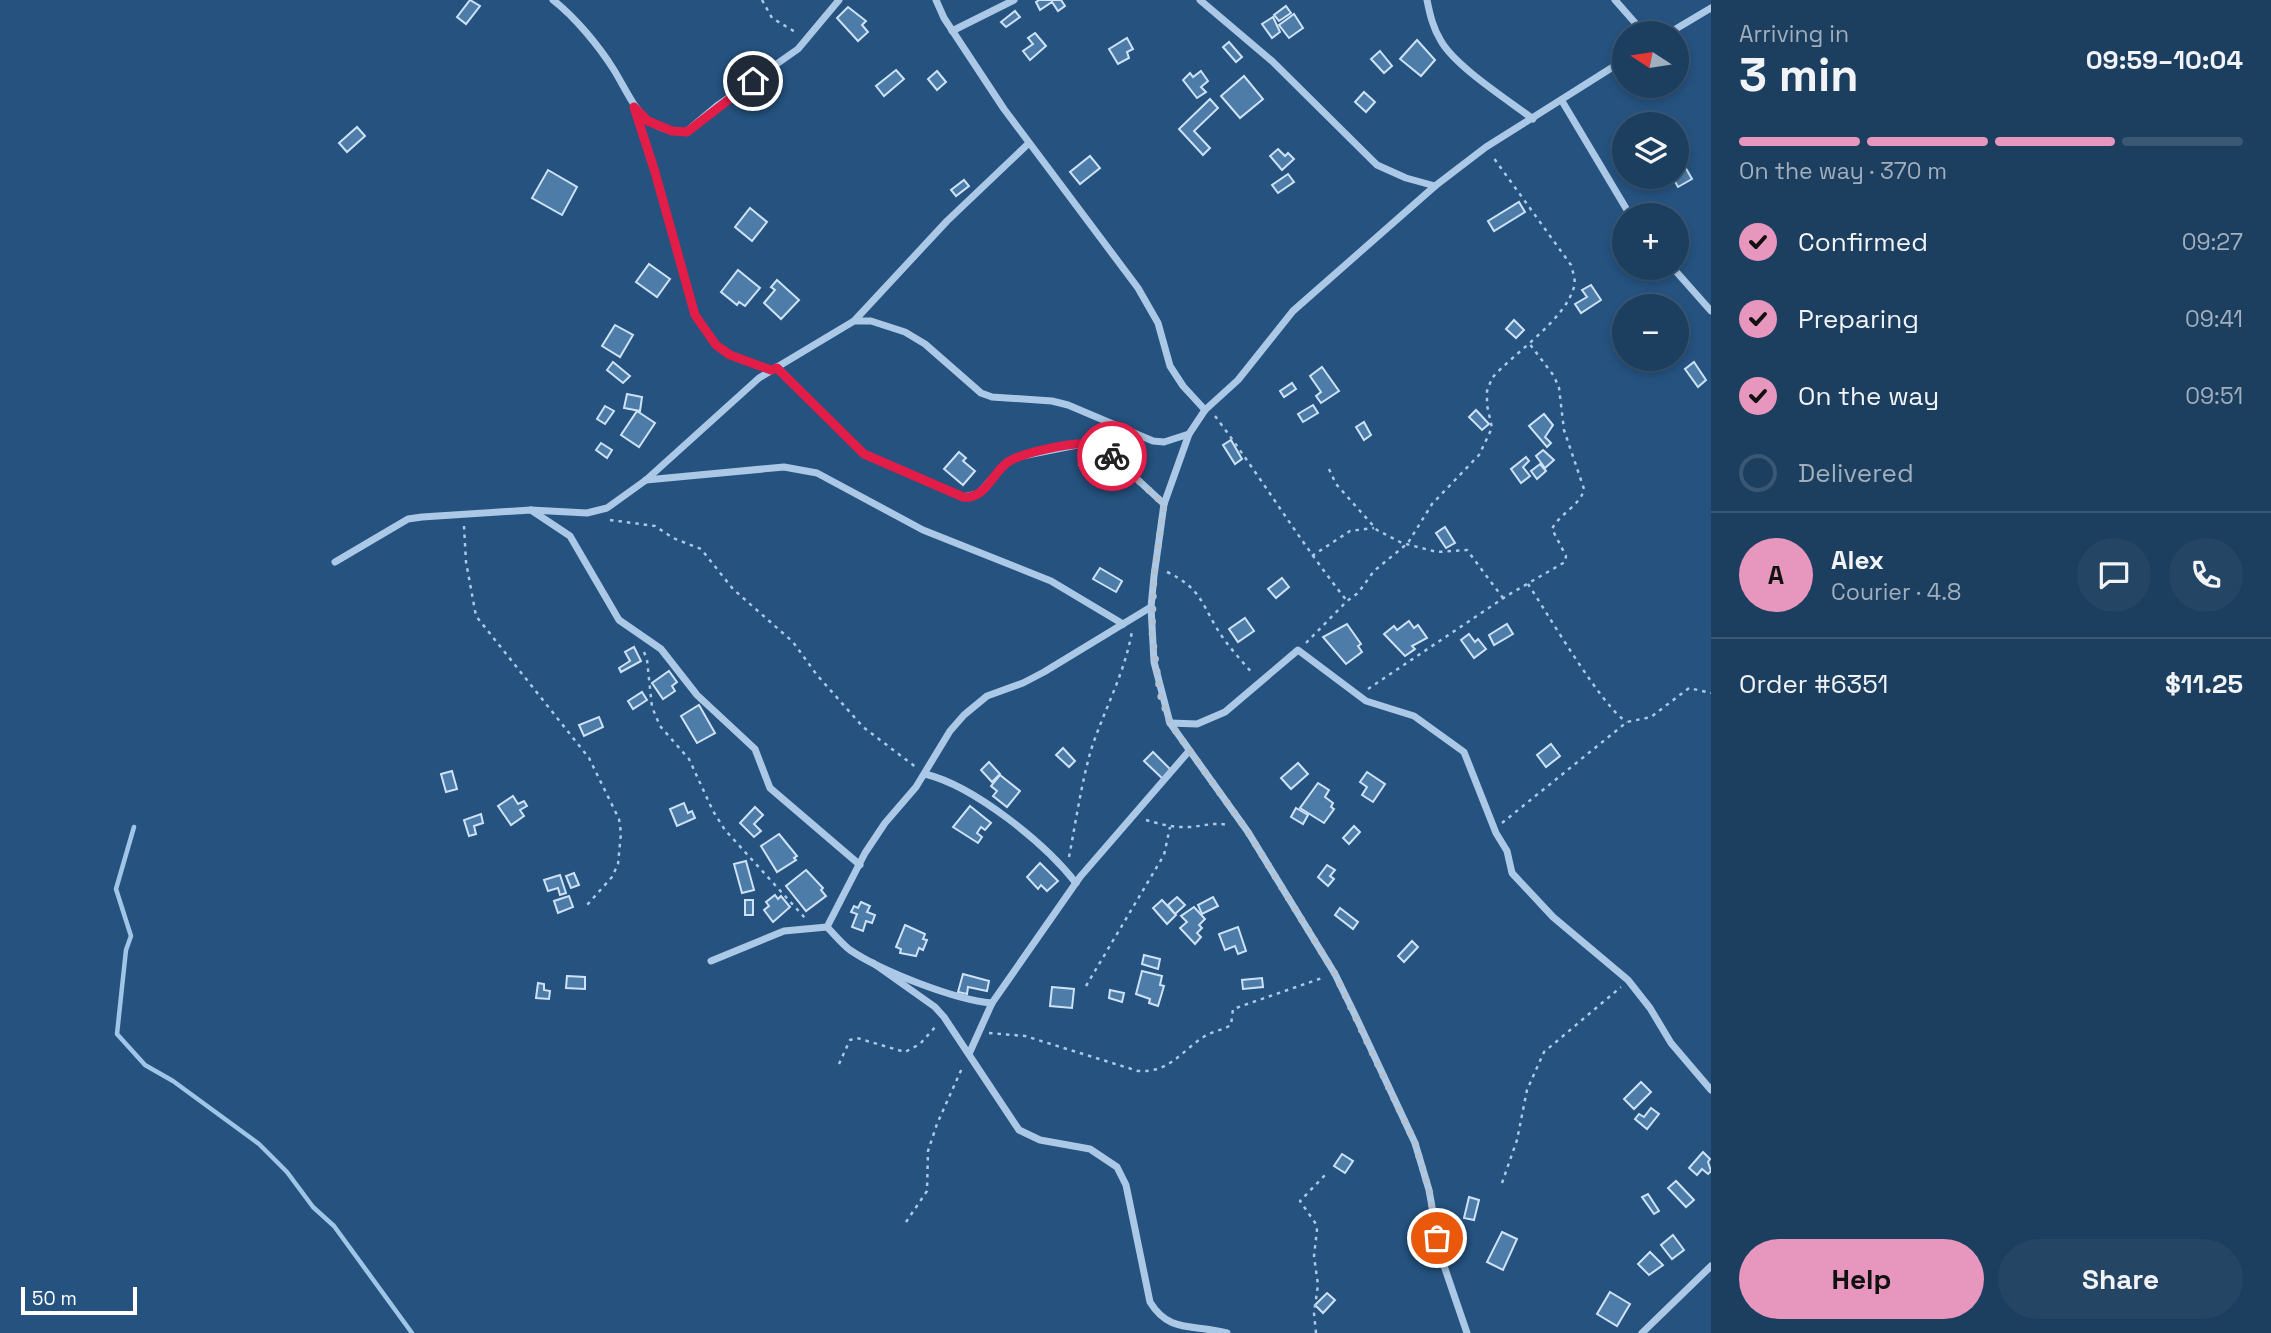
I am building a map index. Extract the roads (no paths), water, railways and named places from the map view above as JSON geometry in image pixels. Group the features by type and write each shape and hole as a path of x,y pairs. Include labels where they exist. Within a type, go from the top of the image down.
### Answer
{"street":[{"path":"553,0 600,50 634,107 695,315 716,345 730,355 774,369 864,454 963,497 978,494 1004,465 1017,457 1082,444 1096,446 1111,455 1164,504"},
{"path":"634,107 648,121 672,131 687,132 809,38 839,0"},
{"path":"936,0 952,31 1028,144 1054,173 1138,288 1158,323 1170,366 1183,386 1207,409"},
{"path":"952,31 1014,0"},
{"path":"1200,0 1272,61 1344,130 1370,159 1385,169 1435,186"},
{"path":"1427,0 1434,27 1443,44 1462,63 1533,119"},
{"path":"1615,0 1633,21"},
{"path":"1689,21 1711,8"},
{"path":"1467,1333 1441,1257 1429,1190 1415,1143 1335,974 1248,832 1170,723 1154,663 1151,607 1164,504 1189,434 1207,409 1238,380 1293,311 1435,186 1495,142 1612,68"},
{"path":"1562,101 1623,203"},
{"path":"335,562 408,519 531,510 587,513 607,508 646,480 759,378 854,321 902,267 1028,144"},
{"path":"1684,280 1711,311"},
{"path":"854,321 871,321 905,332 925,344 972,388 992,397 1068,405 1153,441 1164,442 1189,434"},
{"path":"646,480 784,467 817,473 923,530 1051,581 1123,624"},
{"path":"531,510 570,536 614,614 661,649 696,695 755,749 770,788 860,864"},
{"path":"827,927 885,823 925,774 950,731 976,704 987,696 1044,673 1151,607"},
{"path":"1170,723 1197,724 1211,720 1225,712 1298,650 1366,701 1415,716 1456,744 1469,760 1515,877 1553,917 1628,980 1650,1008 1671,1043 1711,1090"},
{"path":"969,1054 992,1003 1076,883 1189,751"},
{"path":"925,774 955,783 987,804 1067,870 1076,883"},
{"path":"711,961 784,931 827,927"},
{"path":"827,927 844,945 873,963 944,1017 1012,1120 1027,1136 1090,1149 1117,1167 1126,1185 1150,1302 1165,1325 1227,1333"},
{"path":"873,963 958,997 992,1003"},
{"path":"1642,1333 1711,1266"}],"waterway":[{"path":"134,827 116,889 131,936 126,950 117,1034 145,1065 173,1081 259,1144 287,1172 313,1207 334,1226 412,1333"}]}
